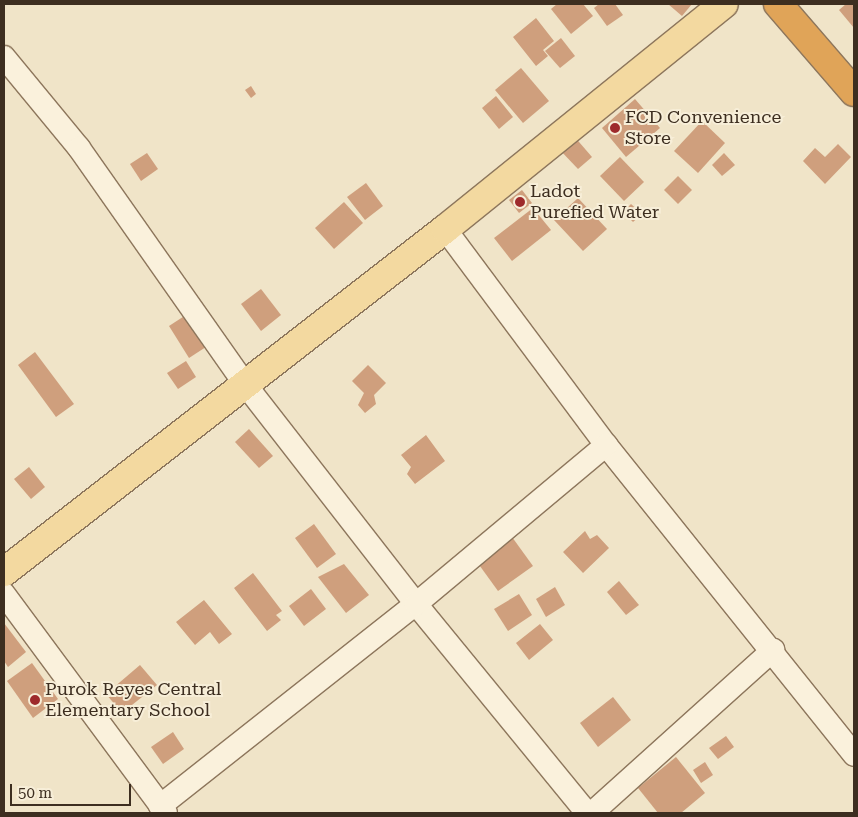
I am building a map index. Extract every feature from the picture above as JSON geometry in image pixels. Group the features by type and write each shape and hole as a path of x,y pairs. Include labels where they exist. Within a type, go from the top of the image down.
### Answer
{"highway":[{"path":"778,4 854,92"}],"main road":[{"path":"4,572 445,228 724,4"}],"street":[{"path":"4,57 79,148 244,383 416,604 587,813"},
{"path":"445,228 606,445 773,650 854,755"},
{"path":"4,594 163,810 416,604 606,445"},
{"path":"592,813 773,650"}],"building":[{"path":"557,4 583,4 593,16 571,34 551,9"},
{"path":"599,4 615,4 623,15 607,26 594,8"},
{"path":"668,4 692,4 682,16"},
{"path":"846,4 854,4 854,28 839,10"},
{"path":"536,18 554,41 543,50 548,56 536,66 513,37"},
{"path":"561,38 575,56 560,68 545,51"},
{"path":"521,68 549,101 523,123 495,90"},
{"path":"251,86 256,94 251,98 245,90"},
{"path":"496,96 513,117 499,129 482,108"},
{"path":"635,99 660,128 626,157 602,128"},
{"path":"702,121 725,143 698,173 674,151"},
{"path":"573,135 592,157 578,169 558,148"},
{"path":"838,144 851,157 825,184 803,161 815,148 825,157"},
{"path":"147,153 158,169 141,181 130,164"},
{"path":"724,153 735,165 722,176 712,165"},
{"path":"620,157 644,182 624,201 600,176"},
{"path":"678,176 692,190 678,204 664,190"},
{"path":"366,183 383,206 365,220 347,197"},
{"path":"522,190 532,203 519,213 509,200"},
{"path":"578,198 607,229 583,251 554,220"},
{"path":"344,202 363,223 334,249 315,228"},
{"path":"631,204 642,214 633,222 623,212"},
{"path":"533,208 551,230 512,261 494,238"},
{"path":"261,289 281,315 261,331 241,304"},
{"path":"189,313 209,345 189,358 169,326"},
{"path":"35,352 74,404 56,417 18,365"},
{"path":"186,361 196,377 178,389 167,373"},
{"path":"368,365 386,383 374,395 376,404 365,413 358,405 364,393 352,381"},
{"path":"249,429 273,456 259,468 235,442"},
{"path":"426,435 445,461 415,484 407,474 411,467 401,455"},
{"path":"29,467 45,487 31,499 14,479"},
{"path":"314,524 336,554 317,568 295,538"},
{"path":"585,531 590,539 597,535 609,548 583,573 563,552"},
{"path":"512,537 533,566 498,591 477,562"},
{"path":"344,564 369,595 346,613 318,577"},
{"path":"253,573 282,611 276,615 281,620 267,631 234,588"},
{"path":"619,581 639,605 626,615 607,592"},
{"path":"555,587 565,605 546,617 536,599"},
{"path":"311,589 326,609 304,626 289,606"},
{"path":"519,594 532,615 508,631 494,609"},
{"path":"204,600 232,634 219,644 210,632 195,645 176,622"},
{"path":"4,623 26,652 8,667 4,661"},
{"path":"540,624 553,640 529,660 516,643"},
{"path":"32,663 58,699 33,718 7,681"},
{"path":"140,665 157,685 122,713 106,694"},
{"path":"613,697 631,720 598,747 580,723"},
{"path":"173,732 184,749 163,764 151,747"},
{"path":"726,736 734,747 718,759 709,748"},
{"path":"676,757 705,793 681,813 658,813 638,788"},
{"path":"705,762 713,775 701,783 693,770"}],"place":[{"name":"FCD Convenience Store","path":"615,128"},
{"name":"Ladot Purefied Water","path":"520,202"},
{"name":"Purok Reyes Central Elementary School","path":"35,700"}]}
